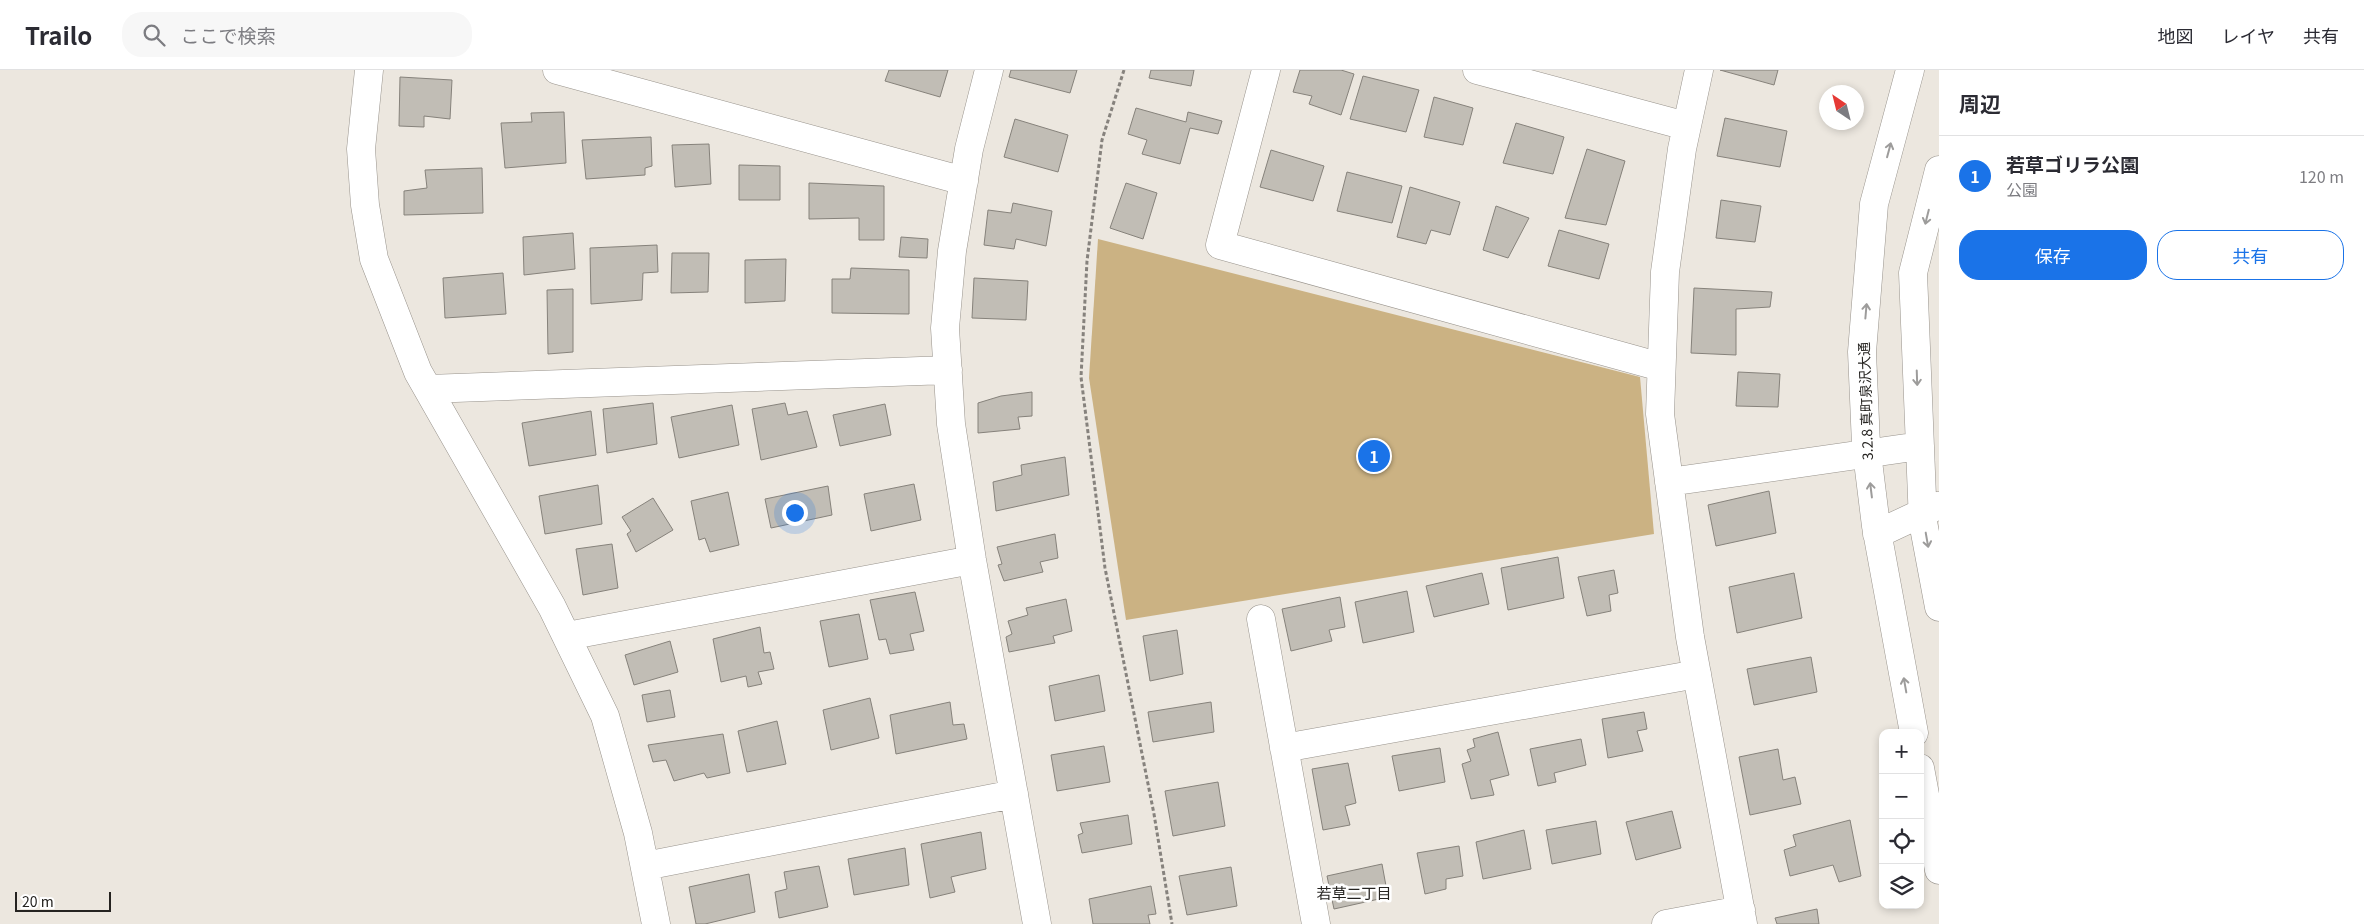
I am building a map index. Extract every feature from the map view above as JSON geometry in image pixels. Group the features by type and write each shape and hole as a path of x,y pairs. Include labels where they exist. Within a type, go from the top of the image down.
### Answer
{"street":[{"path":"369,70 361,149 365,205 374,259 401,332 428,389 532,570 567,636 605,716 638,833 656,924"},
{"path":"557,70 964,181"},
{"path":"989,70 969,149 952,251 946,319 951,424 972,560 1037,924"},
{"path":"1266,70 1220,245 1661,367"},
{"path":"1477,70 1686,126"},
{"path":"1666,924 1742,917 1697,674 1660,414 1665,272 1686,126 1699,70"},
{"name":"3.2.8 真町泉沢大通","path":"1910,70 1874,204 1862,352 1867,452 1877,534 1913,729"},
{"path":"1939,170 1913,273 1920,446 1931,509 1939,607"},
{"path":"428,389 948,370"},
{"path":"1669,482 1867,452 1920,446"},
{"path":"1877,534 1931,509"},
{"path":"567,636 972,560"},
{"path":"1261,619 1316,924"},
{"path":"1284,748 1697,674"},
{"path":"1921,774 1939,870"},
{"path":"645,866 1014,794"}],"path":[{"path":"1124,70 1102,140 1087,261 1081,377 1105,568 1154,814 1172,924"}],"shaded area":[{"path":"1098,239 1640,377 1654,534 1126,620 1089,378"}],"building":[{"path":"889,70 948,70 940,97 885,81"},
{"path":"1011,70 1077,70 1070,93 1009,77"},
{"path":"1151,70 1194,70 1191,86 1149,78"},
{"path":"1300,70 1341,70 1354,74 1341,115 1309,104 1312,96 1293,92"},
{"path":"1720,70 1778,70 1774,85"},
{"path":"1363,76 1419,90 1406,132 1350,119"},
{"path":"400,77 452,80 450,119 424,116 424,127 399,126"},
{"path":"1434,97 1473,108 1463,145 1424,137"},
{"path":"1136,108 1186,122 1188,112 1222,121 1218,134 1190,128 1180,164 1142,154 1147,140 1128,134"},
{"path":"564,112 566,163 505,168 501,123 532,122 531,113"},
{"path":"1725,118 1787,131 1780,167 1717,156"},
{"path":"1015,119 1068,135 1058,172 1004,157"},
{"path":"1516,123 1564,137 1553,174 1503,163"},
{"path":"651,137 652,166 645,168 645,175 586,179 582,140"},
{"path":"709,144 711,184 675,187 672,145"},
{"path":"1587,149 1625,161 1606,225 1565,218"},
{"path":"1271,150 1324,166 1313,201 1260,187"},
{"path":"739,165 780,166 780,200 739,200"},
{"path":"482,168 483,213 404,215 404,191 427,188 425,170"},
{"path":"1347,172 1402,186 1392,223 1337,211"},
{"path":"809,183 884,186 884,240 859,240 859,218 809,219"},
{"path":"1126,183 1157,193 1143,239 1110,228"},
{"path":"1410,187 1460,202 1450,235 1431,230 1426,244 1397,237"},
{"path":"1721,200 1761,206 1755,242 1716,238"},
{"path":"1013,203 1052,211 1046,246 1016,239 1014,249 984,245 988,210 1011,213"},
{"path":"1496,206 1529,218 1508,258 1483,250"},
{"path":"1559,230 1609,244 1599,279 1548,266"},
{"path":"573,233 575,269 524,275 523,237"},
{"path":"901,237 928,239 927,258 899,257"},
{"path":"657,245 658,272 643,273 642,300 591,304 590,248"},
{"path":"672,253 709,253 708,292 671,293"},
{"path":"786,259 785,301 745,303 745,260"},
{"path":"851,268 909,270 909,314 832,313 832,279 850,279"},
{"path":"503,273 506,314 445,318 443,278"},
{"path":"974,278 1028,281 1026,320 972,318"},
{"path":"1694,288 1772,292 1770,307 1736,309 1736,355 1691,353"},
{"path":"573,289 573,352 548,354 547,290"},
{"path":"1738,372 1780,374 1778,407 1736,406"},
{"path":"1032,392 1032,416 1018,417 1020,429 978,433 978,403 1001,396"},
{"path":"653,403 657,444 607,453 603,409"},
{"path":"785,403 788,415 807,411 817,447 761,460 752,409"},
{"path":"885,404 891,435 840,446 833,415"},
{"path":"732,405 739,445 679,458 671,417"},
{"path":"591,411 596,455 529,466 522,423"},
{"path":"1065,457 1069,495 996,511 993,482 1022,475 1021,465"},
{"path":"914,484 921,520 871,531 864,494"},
{"path":"598,485 602,524 545,534 539,496"},
{"path":"828,486 832,515 771,528 765,499"},
{"path":"1769,491 1776,533 1716,546 1708,505"},
{"path":"728,492 739,545 710,552 705,538 699,540 691,501"},
{"path":"653,498 673,530 636,552 627,534 631,531 622,517"},
{"path":"1055,534 1058,558 1040,562 1043,572 1004,581 998,565 1002,564 997,547"},
{"path":"612,544 618,588 583,595 576,549"},
{"path":"1558,557 1564,598 1508,610 1501,568"},
{"path":"1614,570 1618,593 1609,595 1611,611 1587,616 1578,577"},
{"path":"1482,573 1489,604 1434,617 1426,586"},
{"path":"1794,573 1802,618 1737,633 1729,587"},
{"path":"1407,591 1414,632 1363,643 1355,602"},
{"path":"915,592 924,631 910,634 914,650 890,654 886,639 879,640 870,600"},
{"path":"1340,597 1345,627 1329,630 1332,641 1291,651 1282,609"},
{"path":"1066,599 1072,631 1053,636 1055,643 1009,652 1006,637 1012,634 1008,621 1028,615 1026,608"},
{"path":"859,614 868,659 829,667 820,621"},
{"path":"760,627 764,653 770,652 774,669 758,672 762,684 748,687 746,676 721,682 713,639"},
{"path":"1177,630 1183,674 1150,681 1143,636"},
{"path":"670,641 678,672 634,685 625,655"},
{"path":"1811,657 1817,692 1754,705 1747,669"},
{"path":"1099,675 1105,711 1055,721 1049,686"},
{"path":"670,690 675,717 647,722 642,695"},
{"path":"870,698 879,738 831,750 823,710"},
{"path":"950,702 953,725 964,724 967,739 896,754 890,715"},
{"path":"1211,702 1214,732 1153,742 1148,712"},
{"path":"1644,712 1647,729 1637,731 1643,751 1608,758 1602,719"},
{"path":"777,721 786,764 747,772 738,731"},
{"path":"1498,732 1509,775 1490,780 1494,795 1471,799 1462,764 1471,761 1467,750 1475,747 1473,739"},
{"path":"723,734 730,773 707,778 704,773 674,781 666,760 653,762 648,745"},
{"path":"1581,739 1586,765 1554,773 1556,782 1538,786 1530,749"},
{"path":"1104,746 1110,782 1057,791 1051,755"},
{"path":"1440,748 1445,782 1399,791 1392,756"},
{"path":"1778,749 1783,780 1795,777 1801,804 1750,815 1739,757"},
{"path":"1348,763 1356,803 1345,806 1350,825 1323,830 1312,769"},
{"path":"1218,782 1225,826 1173,836 1165,791"},
{"path":"1672,811 1681,848 1636,860 1626,822"},
{"path":"1128,815 1132,844 1082,853 1078,835 1083,833 1080,823"},
{"path":"1850,820 1861,876 1839,882 1833,865 1790,876 1784,850 1796,846 1793,835"},
{"path":"1596,821 1601,854 1552,864 1546,830"},
{"path":"1524,830 1531,869 1483,879 1476,842"},
{"path":"981,832 986,869 951,877 955,892 930,898 921,844"},
{"path":"1459,846 1463,876 1446,879 1446,889 1425,894 1417,853"},
{"path":"905,848 909,885 854,895 848,859"},
{"path":"1382,864 1388,897 1334,909 1327,876"},
{"path":"819,866 828,907 779,918 775,892 787,889 784,872"},
{"path":"1231,867 1237,906 1187,915 1179,876"},
{"path":"749,874 755,912 705,924 696,924 689,887"},
{"path":"1151,886 1156,914 1148,915 1150,924 1093,924 1089,899"},
{"path":"1817,909 1819,924 1777,924 1775,918"}],"place":[{"name":"若草ゴリラ公園","path":"1374,456"}],"district":[{"name":"若草二丁目","path":"1354,894"}]}
